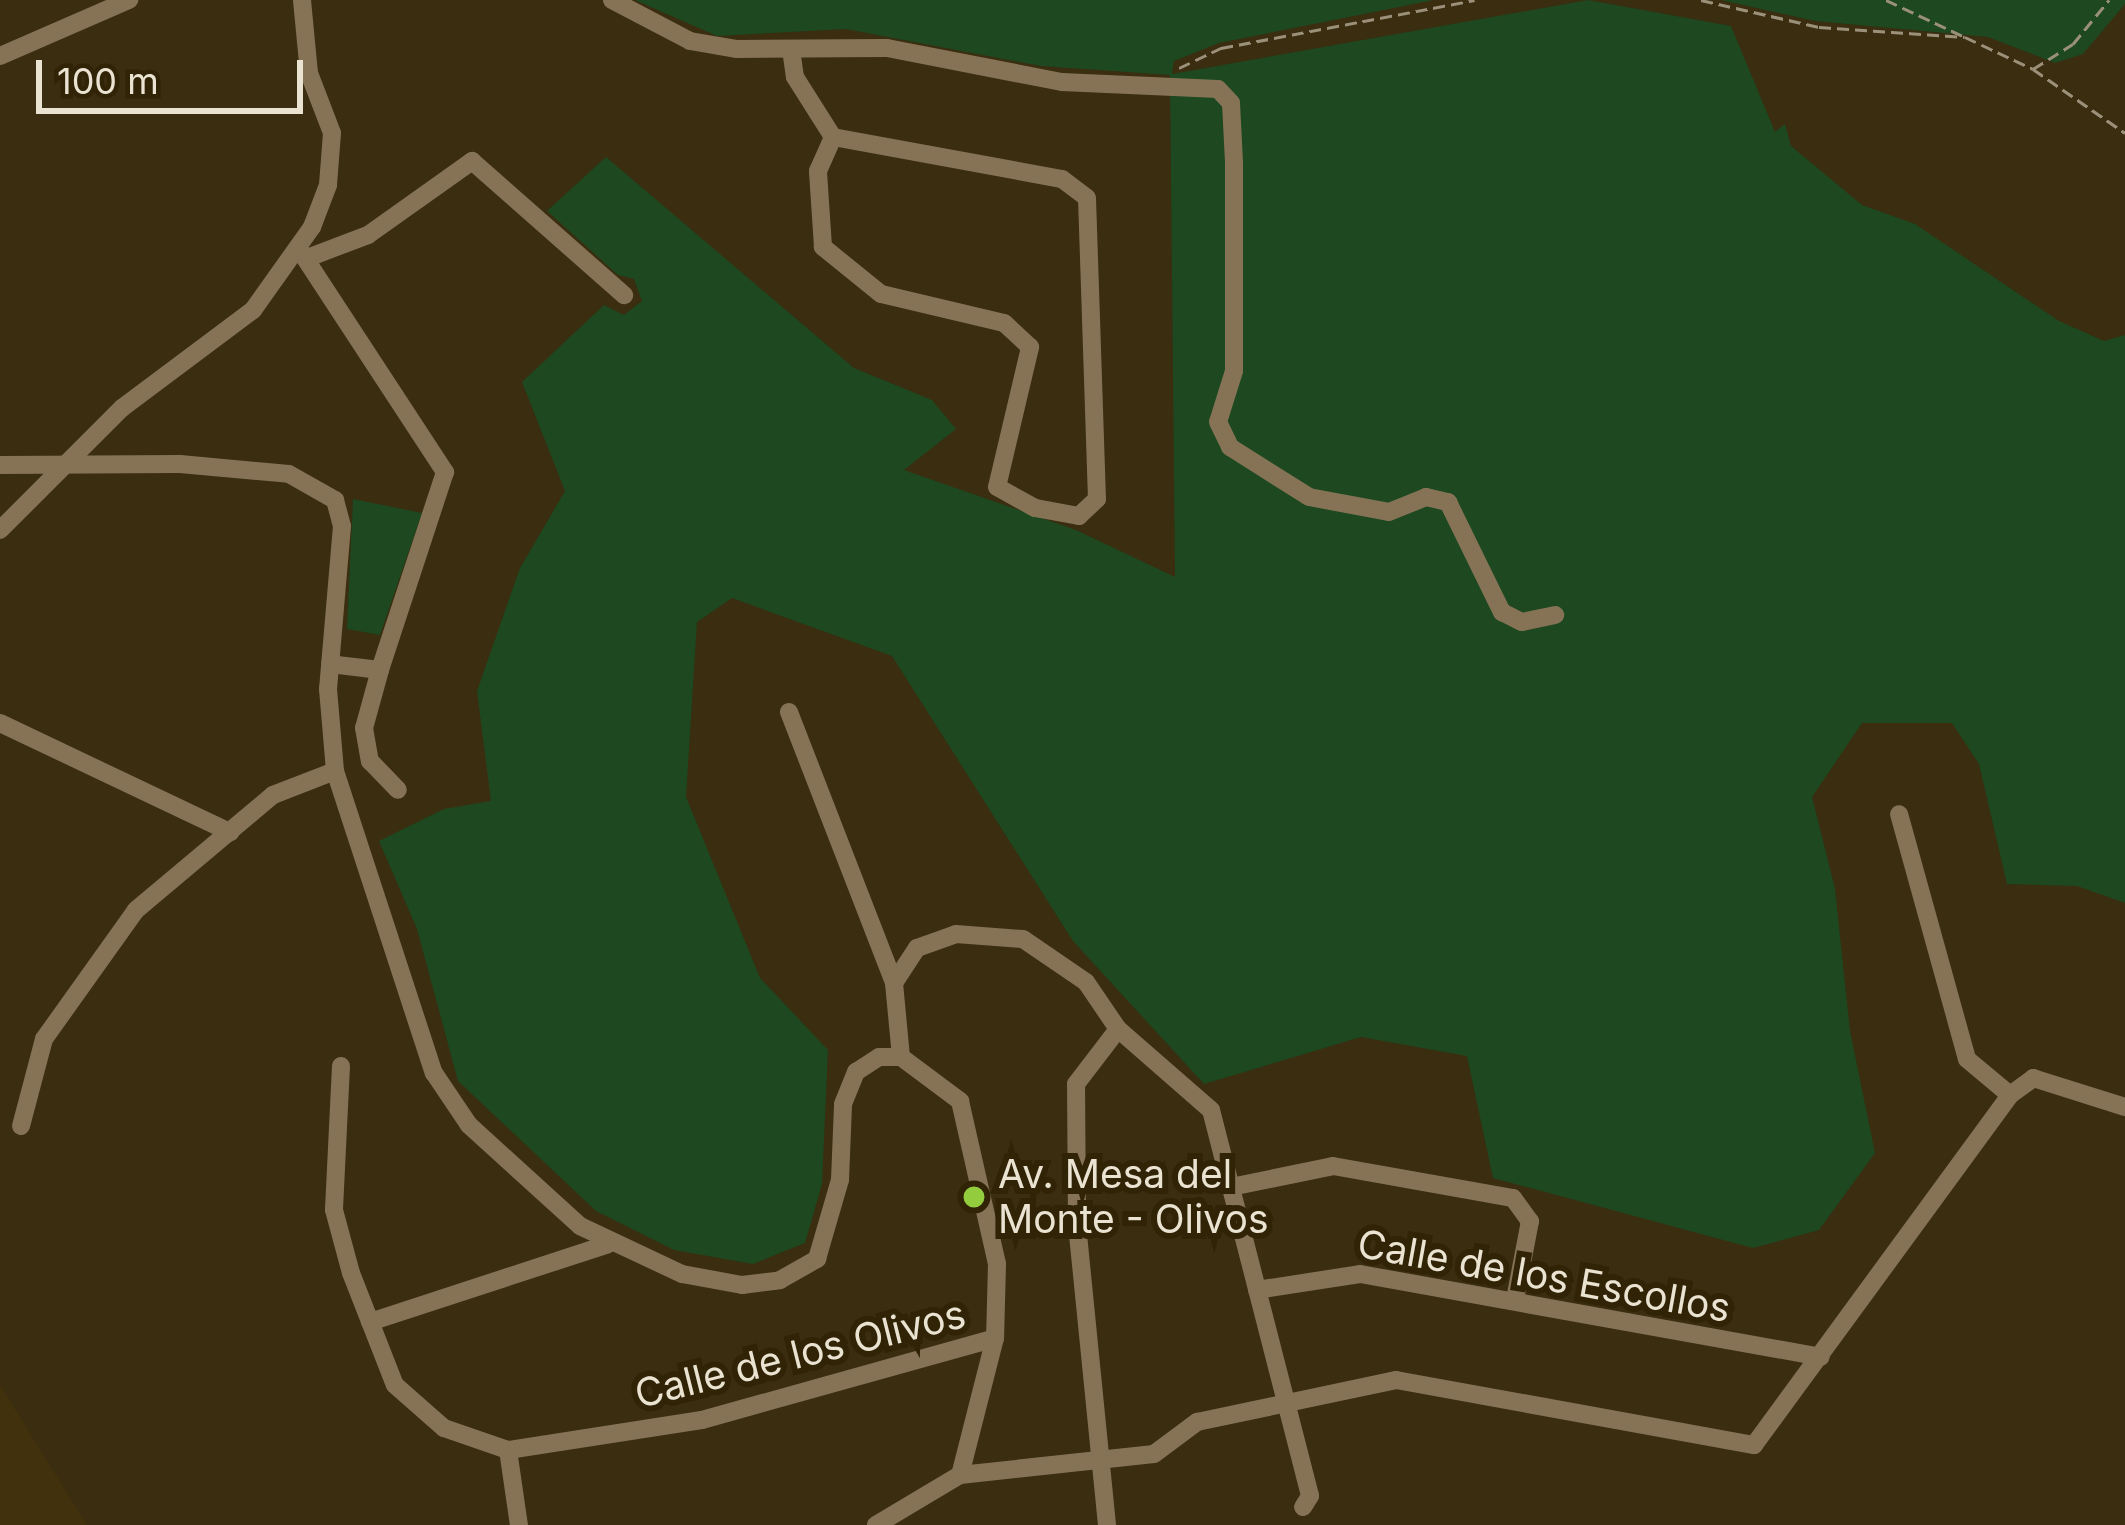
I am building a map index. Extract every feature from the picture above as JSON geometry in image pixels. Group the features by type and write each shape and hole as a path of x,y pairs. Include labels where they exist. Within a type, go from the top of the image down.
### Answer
{"street":[{"path":"0,56 129,0"},
{"path":"0,530 63,463 253,310 304,253 328,185 332,133 310,73 302,0"},
{"path":"613,0 690,41 791,49 887,48 1062,82 1218,89 1231,104 1234,371 1218,422 1230,447 1309,497 1389,512 1426,497 1448,502 1502,612 1522,622 1555,615"},
{"path":"791,49 795,77 833,137 1062,179 1088,198 1097,499 1079,516 1035,508 997,487 1030,346 1004,323 880,294 823,247 818,171 833,137"},
{"path":"304,253 368,235 472,161 625,295"},
{"path":"304,253 446,472 364,728 370,761 398,790"},
{"path":"0,466 63,463 289,474 324,490 342,526 330,664 335,771 434,1073 469,1125 608,1244 682,1274 742,1285 780,1280 818,1259 840,1180 843,1104 856,1072 879,1057 901,1057 960,1101 997,1264 995,1338 959,1474"},
{"path":"330,664 380,670"},
{"path":"789,712 894,983 901,1057"},
{"path":"0,723 230,832"},
{"path":"21,1126 44,1039 122,928 273,795 335,771"},
{"path":"1899,814 1967,1059 2010,1095"},
{"path":"894,983 917,948 956,934 1022,939 1087,982 1118,1029 1211,1110 1310,1496 1304,1508"},
{"path":"1107,1525 1096,1462 1076,1084 1118,1029"},
{"name":"Calle de los Olivos","path":"341,1066 334,1210 395,1385 444,1428 508,1450 702,1420 995,1338"},
{"path":"882,1522 959,1474 1154,1454 1197,1422 1286,1398 1396,1380 1754,1445 2010,1095 2033,1078 2125,1107"},
{"path":"1231,1186 1333,1166 1513,1198 1530,1220 1515,1300"},
{"path":"370,1322 608,1244"},
{"name":"Calle de los Escollos","path":"1257,1290 1360,1274 1821,1358"},
{"path":"508,1450 520,1525"}],"path":[{"path":"1166,84 1182,65 1221,48 1474,0"},
{"path":"1701,0 1819,27 1964,37"},
{"path":"1886,0 2033,69 2125,133"},
{"path":"2033,69 2073,44 2109,0"}],"shaded area":[{"path":"0,1385 87,1525 0,1525"}],"green space":[{"path":"635,0 1434,0 1219,43 1174,61 1172,74 1588,0 1731,26 1775,132 1785,124 1791,146 1862,205 1915,224 2059,321 2104,341 2125,335 2125,903 2077,886 2007,884 1979,764 1952,723 1862,723 1812,797 1835,889 1850,1031 1875,1153 1819,1230 1753,1248 1493,1178 1467,1056 1361,1037 1204,1084 1073,941 892,656 732,598 697,622 686,797 760,978 828,1050 822,1184 805,1243 753,1264 674,1250 596,1211 458,1081 417,929 379,841 444,809 491,801 477,691 520,568 565,491 522,382 604,305 624,315 642,301 634,279 618,275 547,211 606,157 854,368 932,400 956,429 904,470 1076,530 1175,577 1170,75 1041,66 846,29 717,36"},
{"path":"1721,0 2125,0 2125,4 2083,54 2055,63 1988,37 1815,21"},
{"path":"353,499 422,513 380,635 347,629"}],"place":[{"name":"Av. Mesa del Monte - Olivos","path":"974,1197"}]}
